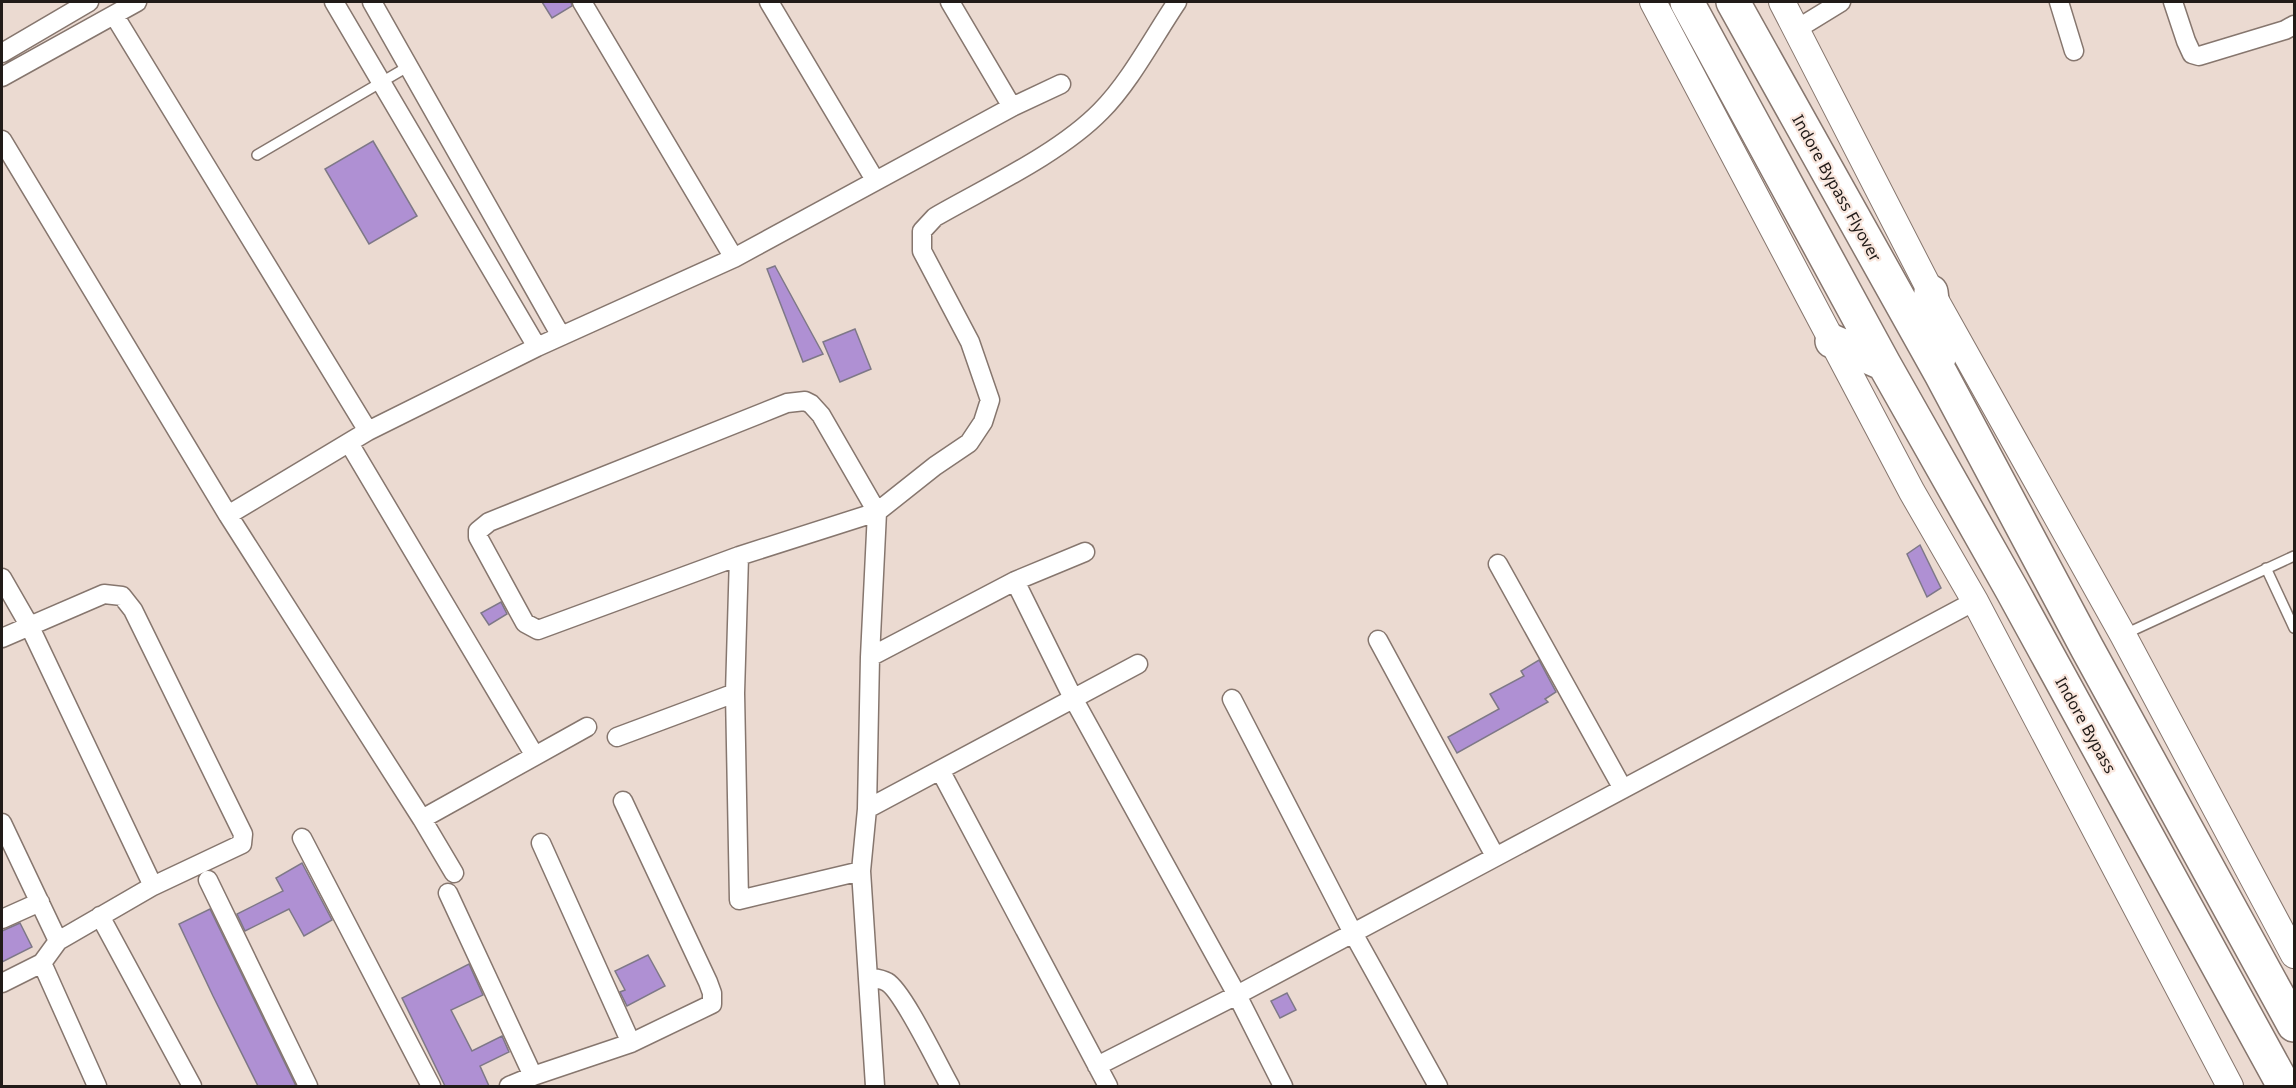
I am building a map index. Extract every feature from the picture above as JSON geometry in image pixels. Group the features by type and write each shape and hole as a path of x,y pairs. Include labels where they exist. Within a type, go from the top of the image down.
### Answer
{"highway":[{"path":"1688,2 1884,364"},
{"name":"Indore Bypass Flyover","path":"1733,2 1941,374"},
{"path":"1931,292 1941,374 2087,648 2295,1025"},
{"path":"1832,341 1884,364"},
{"name":"Indore Bypass","path":"1884,364 2018,601 2284,1086"}],"street":[{"path":"2,53 59,9 89,2"},
{"path":"2,77 136,2"},
{"path":"334,2 537,347"},
{"path":"372,2 561,336"},
{"path":"582,2 734,258"},
{"path":"769,2 876,180"},
{"path":"950,2 1012,107"},
{"path":"875,1086 861,871 867,809 870,657 877,512 821,415 805,401 787,403 489,522 478,531 478,537 525,623 538,630 739,556 877,512 935,466 969,443 983,422 990,400 970,342 922,251 922,231 935,217 1063,144 1101,111 1121,86 1177,2"},
{"path":"1653,2 1912,492 1975,601 2230,1086"},
{"path":"1782,2 1931,292 2123,635 2295,955"},
{"path":"1797,29 1841,2"},
{"path":"2058,2 2074,51"},
{"path":"2173,2 2192,54 2199,56 2286,30 2295,25"},
{"path":"114,15 368,431"},
{"path":"228,515 368,431 537,347 734,258 1012,107 1061,84"},
{"path":"2,140 228,515 454,873"},
{"path":"350,443 535,756"},
{"path":"870,657 1015,581 1085,552"},
{"path":"739,556 735,693 739,900 861,871"},
{"path":"1498,564 1623,789"},
{"path":"2,578 29,625 153,886"},
{"path":"1015,581 1073,699 1237,995 1283,1086"},
{"path":"2,638 104,594 122,596 133,610 243,834 242,844 235,849 153,886 100,916 58,941 42,963 2,983"},
{"path":"1097,1066 1237,995 1975,601"},
{"path":"1378,639 1495,856"},
{"path":"867,809 1138,664"},
{"path":"617,737 735,693"},
{"path":"1232,699 1353,933 1438,1086"},
{"path":"422,819 587,727"},
{"path":"940,770 1108,1086"},
{"path":"509,1086 632,1043 712,1004 712,993 623,801"},
{"path":"2,823 58,941"},
{"path":"302,838 431,1086"},
{"path":"541,843 632,1043"},
{"path":"208,880 308,1086"},
{"path":"448,894 533,1076"},
{"path":"2,919 40,902"},
{"path":"100,916 192,1086"},
{"path":"42,963 96,1086"},
{"path":"868,977 887,982 894,990 909,1011 950,1086"}],"lane":[{"path":"257,155 409,66"},
{"path":"2123,635 2295,556"},
{"path":"2266,568 2295,628"},
{"path":"2285,608 2295,603"}],"building":[{"path":"542,2 571,2 572,6 552,18"},
{"path":"373,141 417,216 369,244 325,169"},
{"path":"775,266 823,354 803,362 767,269"},
{"path":"855,329 871,369 840,382 823,342"},
{"path":"1920,545 1941,588 1927,597 1907,554"},
{"path":"501,602 507,614 489,625 481,613"},
{"path":"1539,660 1556,692 1545,699 1548,702 1457,753 1448,737 1499,709 1490,694 1524,676 1521,671"},
{"path":"302,863 332,920 304,936 289,909 245,931 237,914 283,891 276,878"},
{"path":"210,909 296,1086 258,1086 213,996 179,924"},
{"path":"20,923 32,947 2,962 2,931"},
{"path":"648,955 665,986 627,1006 620,992 625,990 615,971"},
{"path":"469,964 483,995 451,1010 472,1051 502,1036 509,1052 480,1066 489,1086 445,1086 402,998"},
{"path":"1287,993 1296,1010 1280,1018 1271,1001"}]}
